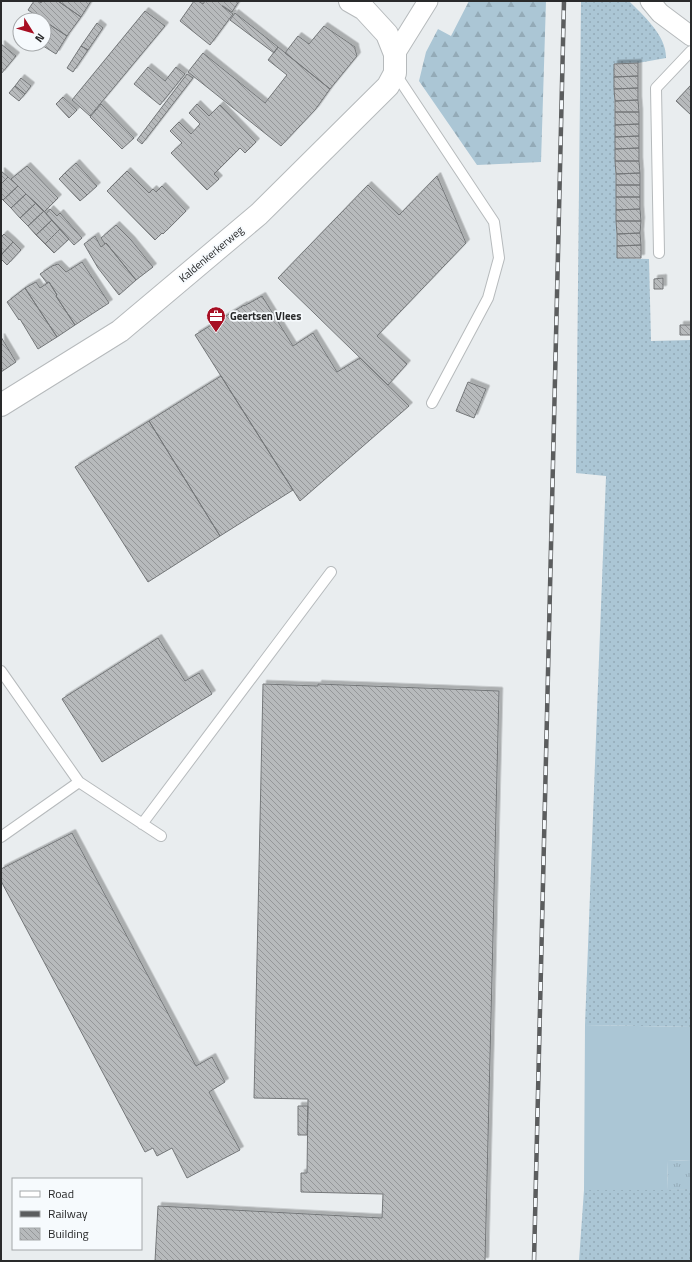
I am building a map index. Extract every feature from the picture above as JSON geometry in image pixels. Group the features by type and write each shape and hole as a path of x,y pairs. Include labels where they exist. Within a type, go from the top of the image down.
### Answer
{"street":[{"path":"350,1 364,9 387,34 395,63"},
{"path":"395,63 428,1"},
{"path":"650,1 660,13 691,36"},
{"name":"Kaldenkerkerweg","path":"1,405 120,331 259,214 388,86 395,63"}],"lane":[{"path":"659,253 656,88 691,51"},
{"path":"395,63 494,222 499,258 488,298 432,403"},
{"path":"142,824 331,572"},
{"path":"1,671 79,782 161,836"},
{"path":"1,837 79,782"}],"green space":[{"path":"469,1 546,1 541,162 477,165 419,81 426,52 438,29 451,36"},
{"path":"581,1 629,1 653,26 663,42 666,58 638,63 614,64 617,258 649,259 651,341 691,340 691,1027 585,1025 606,476 576,473"},
{"path":"585,1025 691,1027 691,1160 668,1161 667,1190 584,1190"},
{"path":"691,1160 691,1189 667,1190 668,1161"},
{"path":"691,1189 691,1261 579,1261 584,1190"}],"building":[{"path":"34,1 41,3 42,1 58,1 81,17 67,36 52,26 52,12 31,12 28,10"},
{"path":"58,1 91,1 81,17"},
{"path":"194,1 198,1 203,4 205,1 239,1 232,12 222,6 233,14 210,45 180,21"},
{"path":"145,11 165,26 90,116 72,100"},
{"path":"235,13 278,47 274,53 230,20"},
{"path":"97,23 103,28 88,50 81,46"},
{"path":"52,26 67,36 56,54 52,52"},
{"path":"324,26 355,47 357,56 330,89 285,53 298,36 309,44"},
{"path":"1,44 16,56 1,74"},
{"path":"81,46 88,50 73,72 67,68"},
{"path":"278,47 330,89 315,110 281,146 188,72 203,53 265,103 287,75 268,60"},
{"path":"638,63 638,76 614,77 614,64"},
{"path":"148,67 165,81 176,67 185,74 160,105 134,84"},
{"path":"187,74 193,78 142,144 137,140"},
{"path":"638,76 638,88 614,89 614,77"},
{"path":"21,78 31,86 25,94 15,86"},
{"path":"691,85 691,115 676,101"},
{"path":"15,86 25,94 19,101 9,93"},
{"path":"638,88 638,100 615,101 614,89"},
{"path":"63,97 77,110 69,118 56,104"},
{"path":"638,100 639,112 615,112 615,101"},
{"path":"101,104 134,138 122,149 90,117"},
{"path":"197,104 209,116 220,105 256,142 245,153 240,148 214,174 219,179 207,190 171,153 182,143 170,131 179,122 191,134 200,124 189,113"},
{"path":"615,112 639,112 639,124 615,125"},
{"path":"639,124 639,136 615,137 615,125"},
{"path":"639,136 639,148 615,149 615,137"},
{"path":"639,148 639,161 615,161 615,149"},
{"path":"615,161 639,161 640,173 616,174"},
{"path":"76,163 97,186 87,195 65,173"},
{"path":"27,166 58,198 44,212 11,179"},
{"path":"1,171 8,177 1,184"},
{"path":"127,171 149,193 153,189 156,192 162,186 186,211 155,240 107,191"},
{"path":"65,173 87,195 80,201 59,179"},
{"path":"640,173 640,185 616,185 616,174"},
{"path":"437,176 466,243 377,336 407,364 388,385 278,278 368,185 399,215"},
{"path":"8,177 18,186 3,200 1,198 1,184"},
{"path":"616,185 640,185 640,197 616,197"},
{"path":"18,186 26,194 11,208 3,200"},
{"path":"26,194 36,203 20,218 11,208"},
{"path":"616,197 640,197 640,209 616,210"},
{"path":"36,203 44,211 28,226 20,218"},
{"path":"50,209 57,216 60,213 82,238 74,245 46,214"},
{"path":"640,209 641,221 616,221 616,210"},
{"path":"44,211 52,220 36,235 28,226"},
{"path":"52,220 60,229 45,244 36,235"},
{"path":"616,221 641,221 640,233 617,234"},
{"path":"116,225 131,240 153,267 136,280 101,238"},
{"path":"60,229 69,239 54,253 45,244"},
{"path":"640,233 641,245 617,246 617,234"},
{"path":"4,234 13,242 1,255 1,237"},
{"path":"95,236 101,247 106,243 136,280 119,295 98,268 84,244"},
{"path":"13,242 21,250 7,265 1,259 1,255"},
{"path":"641,245 641,258 617,258 617,246"},
{"path":"82,262 109,303 75,325 56,296 57,295 49,282 47,283 40,274 58,264 66,272"},
{"path":"663,278 663,289 654,289 654,279"},
{"path":"36,282 40,288 49,282 57,295 56,296 75,325 57,337 25,288"},
{"path":"25,288 57,337 38,349 20,319 19,320 7,302"},
{"path":"262,296 293,346 313,333 337,372 360,358 409,406 300,501 195,335 244,305"},
{"path":"680,325 691,325 691,335 680,335"},
{"path":"1,337 16,362 1,372"},
{"path":"221,376 293,490 220,536 149,421"},
{"path":"468,382 486,389 474,418 456,411"},
{"path":"149,421 220,536 148,582 75,467"},
{"path":"158,638 185,681 199,673 212,694 102,762 62,699"},
{"path":"263,684 318,686 318,684 499,691 485,1261 155,1261 158,1206 382,1218 383,1194 301,1192 301,1173 307,1173 308,1099 254,1098"},
{"path":"72,833 196,1066 212,1057 225,1082 209,1092 240,1150 187,1178 172,1148 157,1156 153,1148 145,1152 1,881 1,869"},
{"path":"298,1106 308,1106 307,1135 298,1135"}],"railway":[{"path":"534,1261 564,1"}],"place":[{"name":"Geertsen Vlees","path":"216,333"}]}
